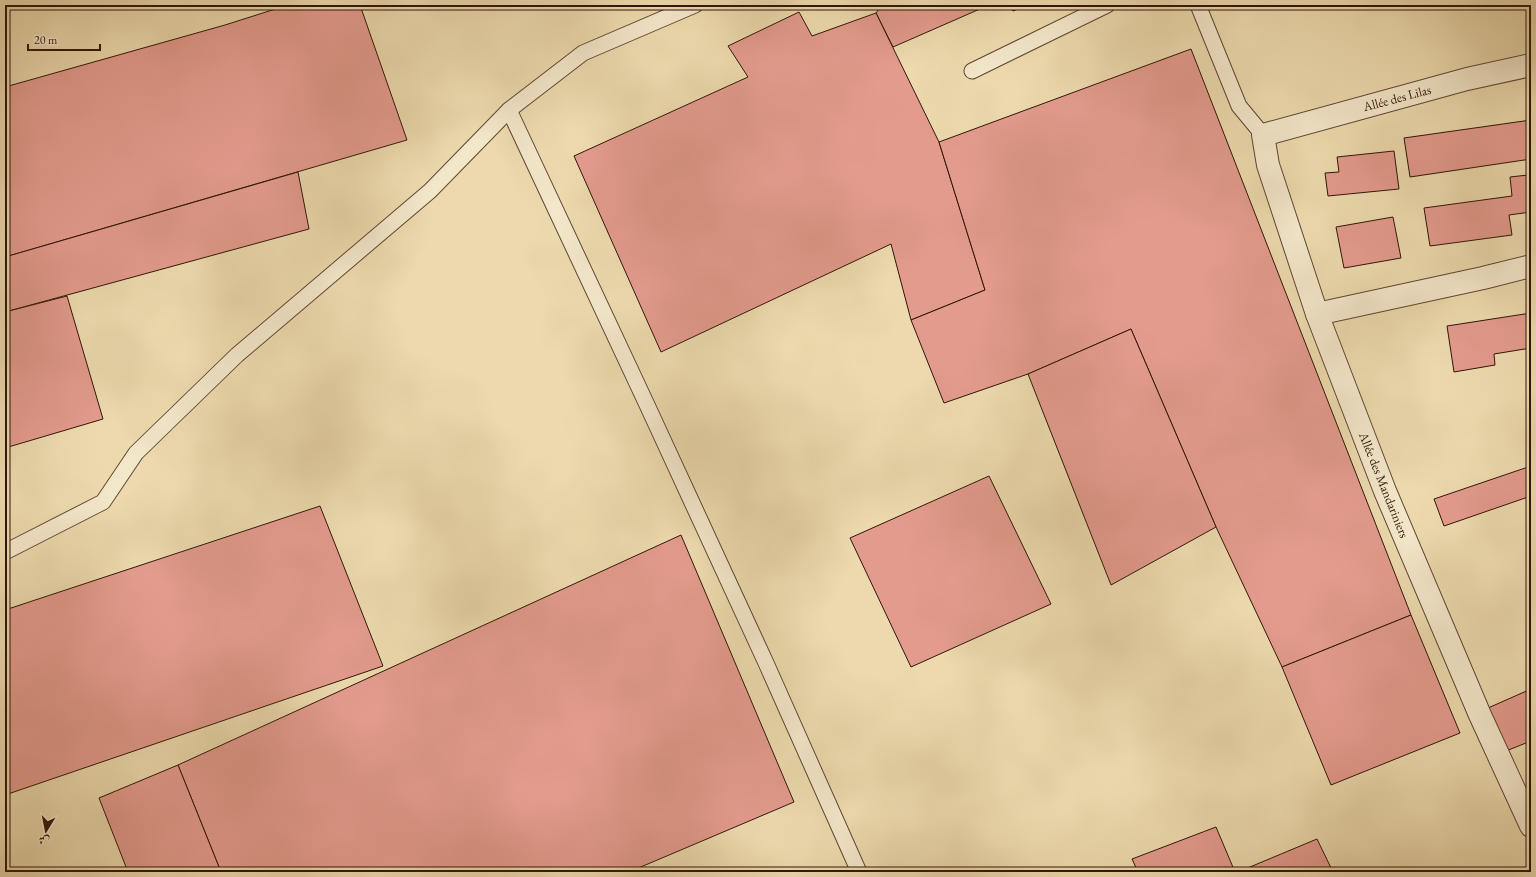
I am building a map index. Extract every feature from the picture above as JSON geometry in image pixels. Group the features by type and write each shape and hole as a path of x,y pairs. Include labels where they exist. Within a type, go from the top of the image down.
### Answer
{"street":[{"name":"Allée des Lilas","path":"1263,135 1467,79 1531,65"},
{"name":"Allée des Mandariniers","path":"1263,135 1268,165 1317,314 1388,498 1480,715 1531,826"},
{"path":"1317,314 1476,280 1531,266"}],"lane":[{"path":"5,552 103,502 136,453 237,355 430,191 509,110 584,52 695,5"},
{"path":"972,71 1107,5"},
{"path":"1198,5 1239,106 1263,135"},
{"path":"509,110 759,649 859,872"}],"building":[{"path":"288,5 360,5 407,140 5,257 5,87 225,25"},
{"path":"882,5 989,5 893,47 876,13"},
{"path":"1010,5 1027,5 1013,11"},
{"path":"799,12 812,36 876,13 939,142 985,290 911,320 891,244 661,352 574,156 748,77 728,46"},
{"path":"1191,49 1411,615 1282,667 1216,527 1131,329 1028,374 944,403 911,320 985,290 939,142"},
{"path":"1531,120 1531,159 1410,177 1404,138"},
{"path":"1394,151 1399,189 1328,196 1325,173 1339,172 1337,157"},
{"path":"298,172 309,229 5,312 5,257"},
{"path":"1528,175 1531,191 1531,212 1509,215 1512,235 1430,246 1424,208 1512,196 1510,177"},
{"path":"1393,217 1401,258 1344,268 1336,227"},
{"path":"67,296 103,419 5,448 5,312"},
{"path":"1531,313 1531,348 1494,354 1495,365 1454,372 1447,326"},
{"path":"1131,329 1216,527 1111,585 1028,374"},
{"path":"1531,466 1531,496 1444,526 1434,499"},
{"path":"989,476 1051,604 911,667 850,538"},
{"path":"320,506 383,666 5,795 5,610"},
{"path":"681,535 794,802 629,872 221,872 178,765"},
{"path":"1411,615 1460,733 1331,785 1282,667"},
{"path":"1531,689 1531,741 1506,751 1488,708"},
{"path":"178,765 221,872 128,872 99,798"},
{"path":"1216,827 1235,872 1138,872 1132,859"},
{"path":"1317,839 1333,872 1238,872"}]}
